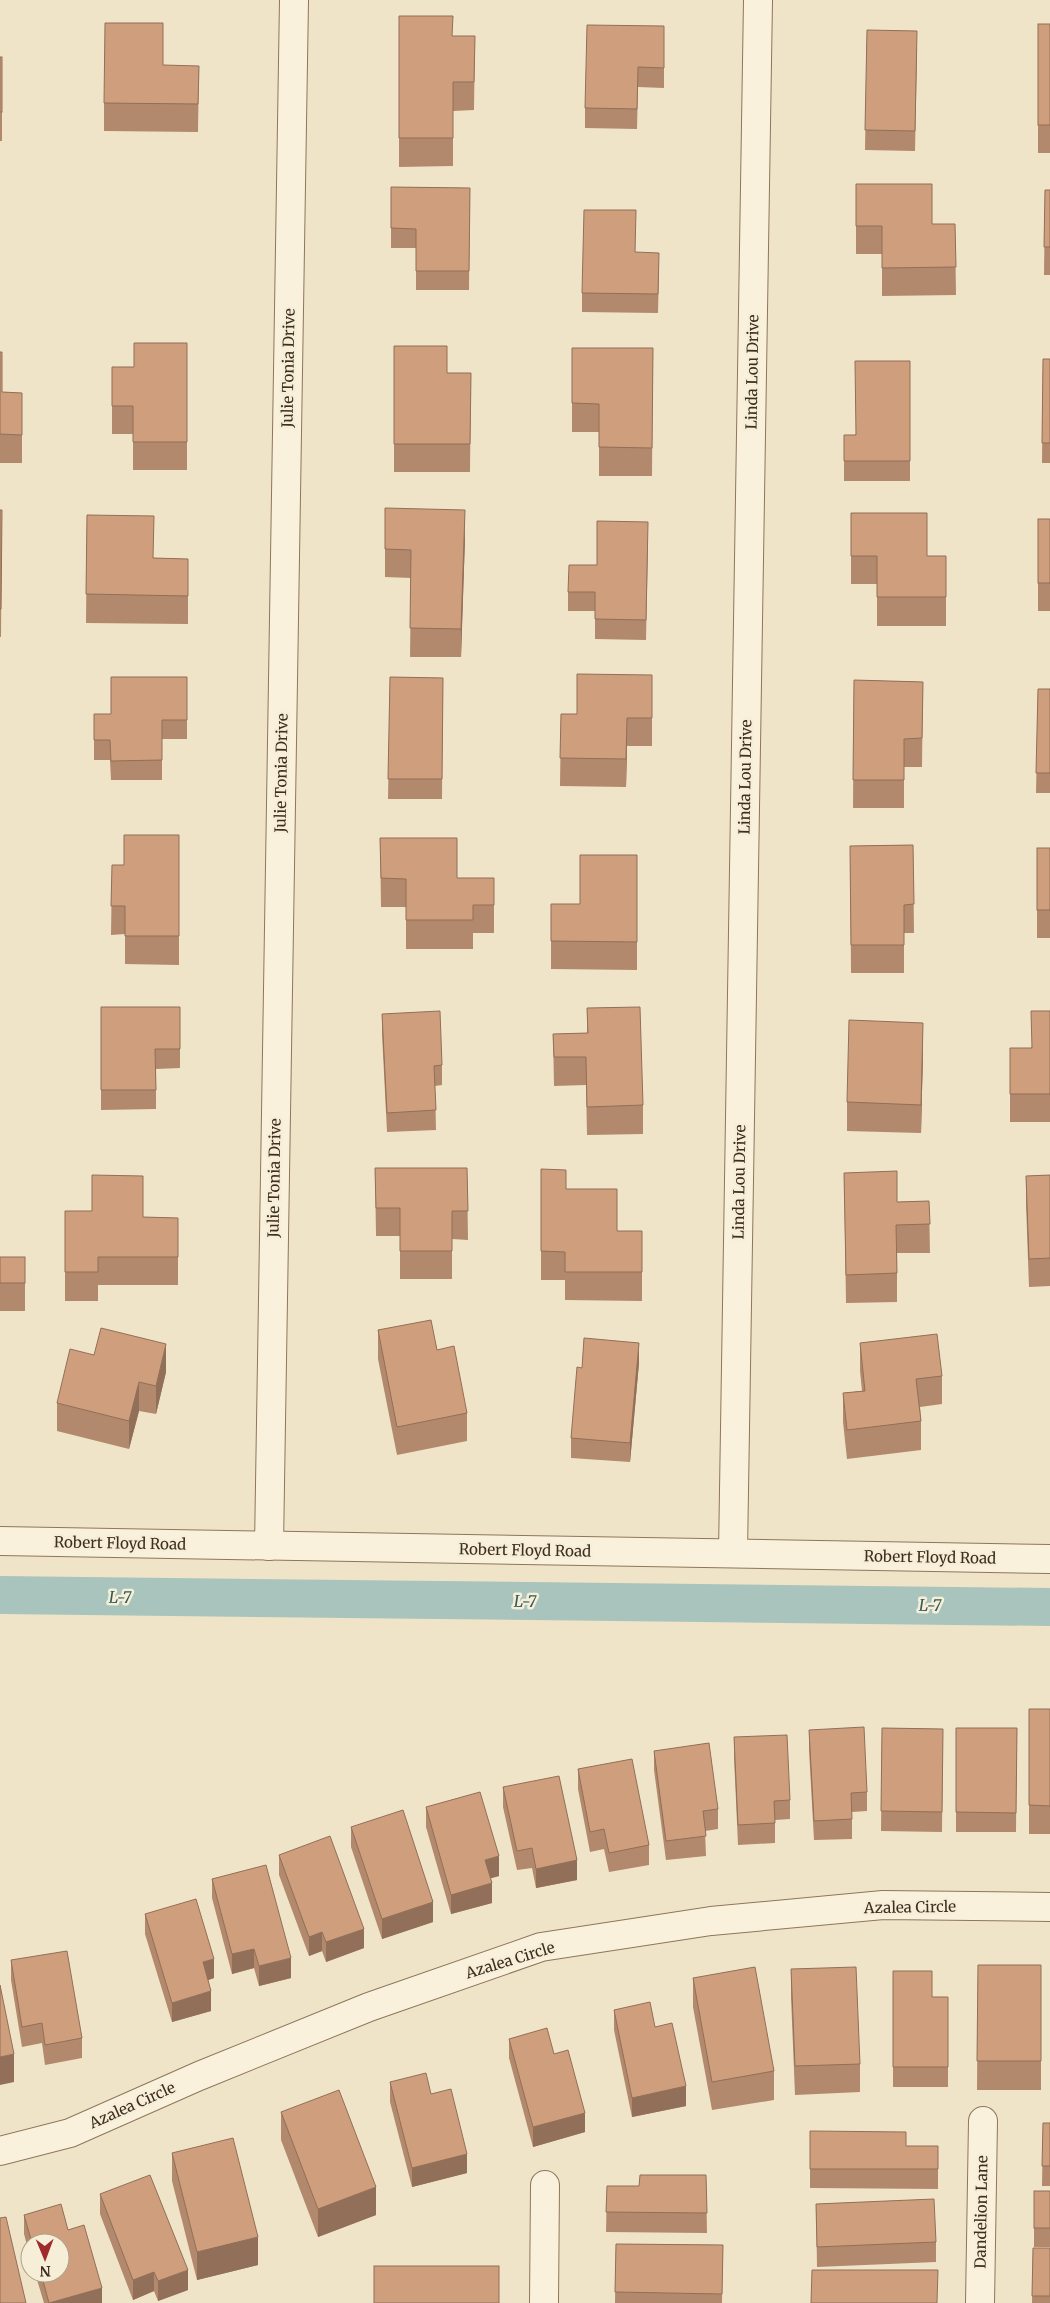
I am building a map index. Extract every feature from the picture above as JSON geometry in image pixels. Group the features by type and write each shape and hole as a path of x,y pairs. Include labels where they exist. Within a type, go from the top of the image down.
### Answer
{"street":[{"name":"Julie Tonia Drive","path":"269,1546 294,0"},
{"name":"Linda Lou Drive","path":"733,1554 758,0"},
{"name":"Robert Floyd Road","path":"0,1541 1050,1558"},
{"name":"Azalea Circle","path":"0,2150 70,2133 199,2076 360,2011 541,1947 711,1921 883,1905 1050,1907"},
{"name":"Dandelion Lane","path":"980,2303 983,2121"},
{"path":"544,2303 545,2185"}],"building":[{"path":"399,16 453,16 452,36 475,36 474,82 453,82 453,138 399,138"},
{"path":"105,23 163,23 163,65 199,66 198,104 104,103"},
{"path":"1038,24 1050,24 1050,125 1038,125"},
{"path":"587,25 664,26 664,68 638,67 637,109 585,108"},
{"path":"867,30 917,31 915,131 865,130"},
{"path":"0,57 2,57 2,112 0,112"},
{"path":"856,184 932,184 932,224 955,224 956,267 882,268 882,226 856,226"},
{"path":"391,187 470,188 469,271 416,271 416,229 391,228"},
{"path":"1045,190 1050,190 1050,247 1044,247"},
{"path":"584,210 636,210 635,252 659,253 658,294 582,293"},
{"path":"134,343 187,343 187,442 133,442 133,406 112,406 112,367 134,367"},
{"path":"394,346 447,346 447,373 471,373 470,444 394,444"},
{"path":"572,348 653,348 652,448 599,447 599,404 572,403"},
{"path":"0,352 2,352 2,392 22,393 22,435 0,434"},
{"path":"1043,359 1050,359 1050,443 1042,443"},
{"path":"855,361 910,361 910,461 844,461 844,435 856,435"},
{"path":"385,508 465,510 461,629 410,628 411,550 385,549"},
{"path":"0,510 2,510 1,609 0,609"},
{"path":"851,513 927,513 927,556 946,556 946,597 877,597 877,556 851,556"},
{"path":"87,515 154,516 153,558 188,559 188,596 86,594"},
{"path":"1038,519 1050,519 1050,583 1038,583"},
{"path":"597,521 648,522 646,620 595,619 595,592 568,592 569,565 597,565"},
{"path":"577,674 652,675 652,718 627,718 626,759 560,758 561,714 577,714"},
{"path":"111,677 187,677 187,720 162,720 162,760 111,761 110,740 94,740 94,714 111,714"},
{"path":"390,677 443,678 442,779 388,779"},
{"path":"854,680 923,682 922,738 904,739 904,780 853,780"},
{"path":"1038,689 1050,689 1050,773 1036,773"},
{"path":"124,835 179,835 179,936 125,936 125,906 111,906 112,865 124,865"},
{"path":"380,838 457,838 457,878 494,878 494,905 473,905 473,920 406,920 406,879 381,878"},
{"path":"913,845 914,904 904,905 904,945 851,945 850,846"},
{"path":"1037,848 1050,848 1050,910 1037,910"},
{"path":"580,855 637,855 637,942 551,941 551,904 580,904"},
{"path":"101,1007 180,1007 180,1049 155,1049 156,1090 101,1090"},
{"path":"640,1007 643,1105 587,1107 586,1057 554,1057 553,1034 588,1033 587,1008"},
{"path":"440,1011 442,1065 434,1066 436,1110 387,1113 382,1014"},
{"path":"1031,1011 1050,1011 1050,1094 1010,1094 1010,1048 1032,1048"},
{"path":"849,1020 923,1023 921,1105 847,1102"},
{"path":"375,1168 467,1168 468,1211 452,1211 452,1251 400,1251 400,1208 376,1208"},
{"path":"541,1169 566,1170 566,1189 617,1189 617,1231 642,1231 642,1272 565,1272 565,1252 541,1251"},
{"path":"897,1171 897,1202 929,1201 930,1224 896,1225 897,1273 846,1275 844,1173"},
{"path":"92,1175 143,1176 143,1217 178,1218 178,1257 98,1257 98,1272 65,1272 65,1211 92,1211"},
{"path":"1050,1175 1050,1258 1029,1259 1026,1176"},
{"path":"0,1257 25,1257 25,1283 0,1283"},
{"path":"431,1320 437,1350 454,1346 467,1413 397,1427 378,1330"},
{"path":"101,1328 166,1344 156,1386 139,1382 129,1421 57,1403 70,1349 94,1355"},
{"path":"937,1334 942,1376 916,1379 921,1421 847,1430 843,1393 865,1391 860,1343"},
{"path":"584,1338 639,1343 630,1443 571,1438 577,1367 582,1368"},
{"path":"1029,1709 1050,1709 1050,1806 1029,1805"},
{"path":"864,1727 867,1792 851,1793 852,1819 814,1821 809,1730"},
{"path":"882,1728 943,1729 942,1812 881,1811"},
{"path":"956,1728 1017,1728 1016,1813 956,1812"},
{"path":"787,1735 790,1800 774,1801 775,1823 738,1825 734,1737"},
{"path":"709,1743 718,1809 703,1811 706,1836 666,1841 654,1751"},
{"path":"632,1759 649,1845 609,1853 604,1829 590,1832 578,1769"},
{"path":"559,1776 577,1860 536,1869 532,1848 517,1851 503,1787"},
{"path":"480,1792 499,1856 485,1860 492,1883 451,1895 426,1807"},
{"path":"403,1810 433,1902 382,1919 351,1827"},
{"path":"330,1836 364,1929 326,1942 322,1932 309,1937 279,1855"},
{"path":"266,1865 291,1958 259,1966 254,1949 232,1954 212,1879"},
{"path":"196,1899 214,1959 203,1962 211,1991 172,2003 145,1914"},
{"path":"67,1951 82,2038 45,2045 42,2023 22,2027 11,1960"},
{"path":"978,1965 1041,1965 1041,2061 977,2061"},
{"path":"755,1967 774,2071 712,2082 693,1978"},
{"path":"856,1967 860,2064 795,2066 791,1969"},
{"path":"893,1971 932,1971 932,1997 948,1997 948,2067 893,2067"},
{"path":"0,1985 14,2054 0,2057"},
{"path":"650,2002 655,2027 672,2023 686,2086 632,2098 614,2010"},
{"path":"547,2028 554,2054 568,2050 585,2113 533,2127 509,2039"},
{"path":"426,2073 431,2094 451,2089 467,2154 412,2168 390,2082"},
{"path":"339,2090 376,2187 318,2209 281,2112"},
{"path":"1043,2123 1050,2123 1050,2166 1042,2166"},
{"path":"810,2131 906,2132 906,2146 938,2146 938,2169 810,2169"},
{"path":"233,2138 258,2237 197,2252 172,2153"},
{"path":"150,2175 188,2270 158,2281 154,2272 133,2280 100,2194"},
{"path":"640,2175 706,2175 707,2213 606,2212 607,2186 639,2186"},
{"path":"1034,2191 1050,2191 1050,2228 1034,2228"},
{"path":"934,2199 936,2242 817,2247 816,2204"},
{"path":"61,2204 68,2230 84,2225 102,2288 49,2303 44,2283 70,2283 70,2233 29,2233 24,2215"},
{"path":"6,2217 26,2303 0,2303 0,2218"},
{"path":"616,2244 723,2245 722,2294 615,2292"},
{"path":"1033,2248 1050,2248 1050,2296 1032,2296"},
{"path":"374,2266 499,2266 499,2303 374,2303"},
{"path":"812,2270 938,2270 937,2303 811,2303"}],"waterway":[{"name":"L-7","path":"0,1595 1050,1607"}]}
